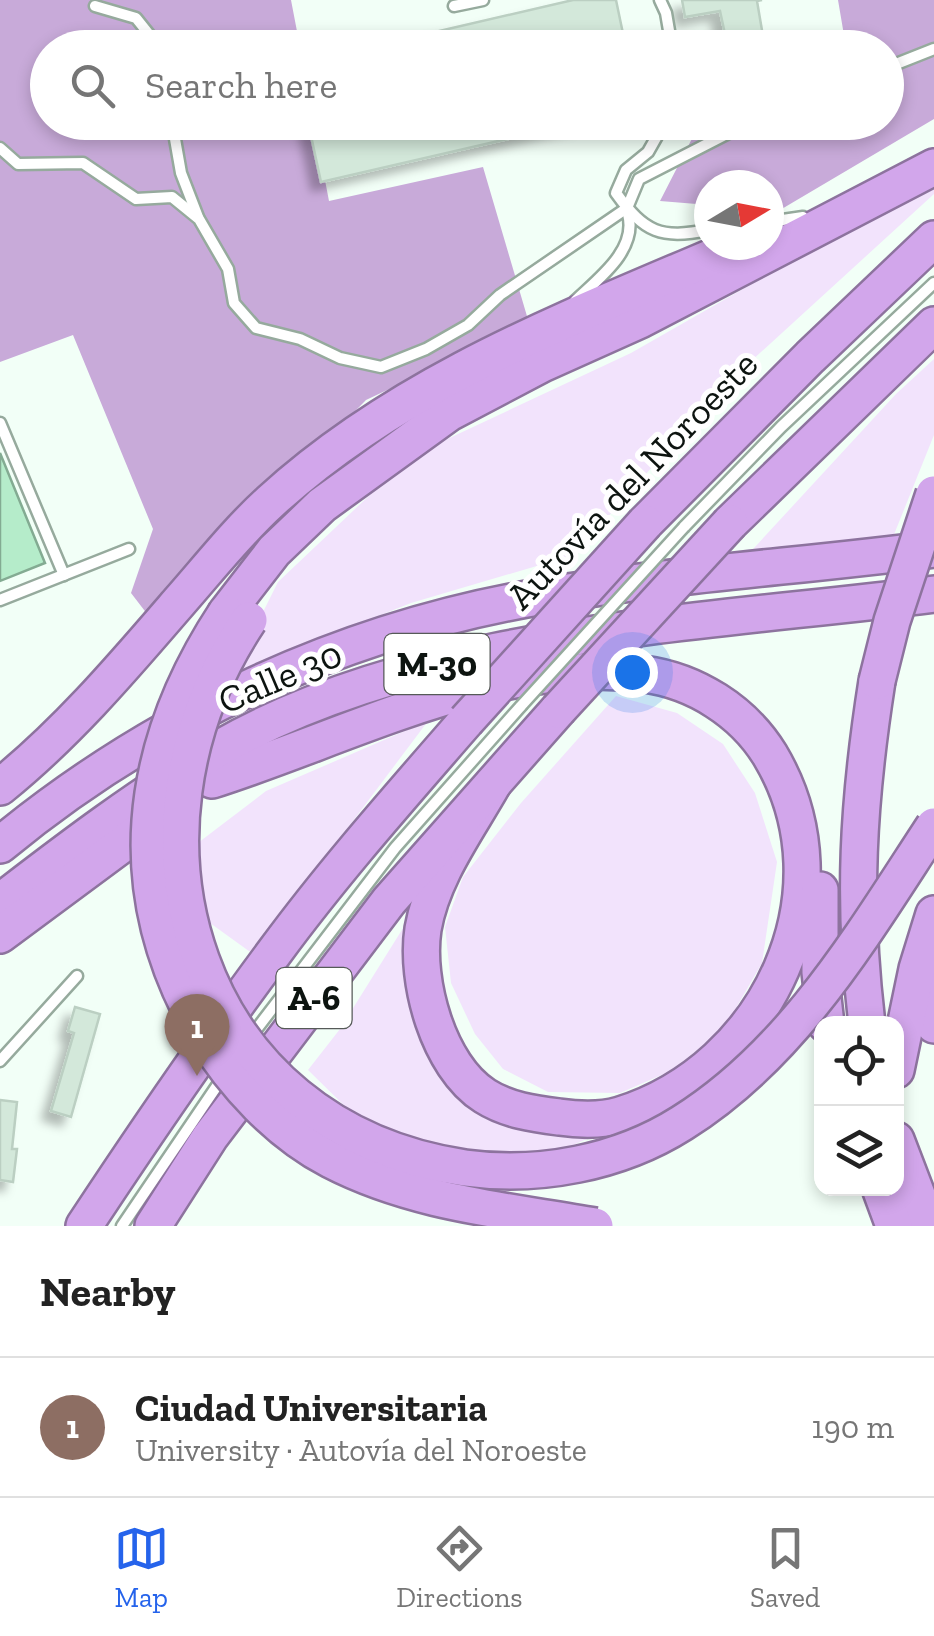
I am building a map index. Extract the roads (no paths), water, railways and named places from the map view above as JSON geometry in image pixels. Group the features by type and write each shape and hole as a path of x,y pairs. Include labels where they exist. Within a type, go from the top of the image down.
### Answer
{"highway":[{"path":"786,220 934,150"},
{"path":"594,1226 478,1208 394,1189 328,1159 270,1116 216,1055 163,948 150,884 149,842 151,802 163,744 180,693 237,617 323,532 399,470 458,429 640,320 934,167"},
{"name":"Autovía del Noroeste","path":"84,1226 152,1122 277,948 355,849 466,720 646,522 810,356 934,239"},
{"path":"0,787 77,717 271,501 372,423 462,369 705,260"},
{"name":"A-6","path":"153,1226 210,1137 389,901 730,524 934,325"},
{"path":"866,1016 856,873 862,775 877,681 892,621 934,494"},
{"name":"Calle 30","path":"0,845 119,759 202,711 309,661 425,622 543,596 934,549"},
{"name":"Calle 30","path":"0,902 87,834 219,748 324,702 392,678 449,661 568,639 934,594"},
{"path":"237,617 194,738 183,785 178,845 180,876 193,939 217,999 250,1047 287,1087 323,1116 412,1158 492,1172 544,1170 633,1147 680,1125 760,1062 815,1001 934,826"},
{"path":"0,935 212,780 273,749 428,690 517,668 605,657 634,659 693,671 727,686 757,710 799,770 821,854 820,972 825,1016"},
{"path":"212,780 428,703 518,680 600,670 649,675 714,698 740,718 764,745 784,779 798,816 804,856 802,901 792,941 754,1020 686,1084 650,1106 606,1119 558,1117 511,1108 482,1094 447,1050 425,991 420,961 423,930 442,872 493,784"},
{"path":"0,836 38,814"},
{"path":"920,1023 934,914"},
{"path":"904,1054 920,1023 934,924"},
{"path":"904,1161 929,1226"},
{"path":"868,1226 875,1196"},
{"path":"881,1196 894,1226"}],"lane":[{"path":"454,6 483,0"},
{"path":"660,0 669,30"},
{"path":"95,6 136,18 146,30"},
{"path":"904,61 934,49"},
{"path":"175,140 181,173 199,218 228,269 234,302 256,328 300,339 340,358 381,366 426,350 468,325 500,295 627,208 639,178 714,140"},
{"path":"655,140 648,152 626,170 616,193 642,225 662,234 694,231"},
{"path":"0,148 18,164 84,163 136,199 172,197 199,218"},
{"path":"530,336 565,310 616,261 628,241 631,224 627,208"},
{"path":"241,1050 395,848 521,706 781,427 934,283"},
{"path":"0,423 64,575"},
{"path":"0,600 129,549"},
{"path":"0,1061 78,976"},
{"path":"122,1226 230,1066"}],"place":[{"name":"Ciudad Universitaria","path":"197,1076"}]}
